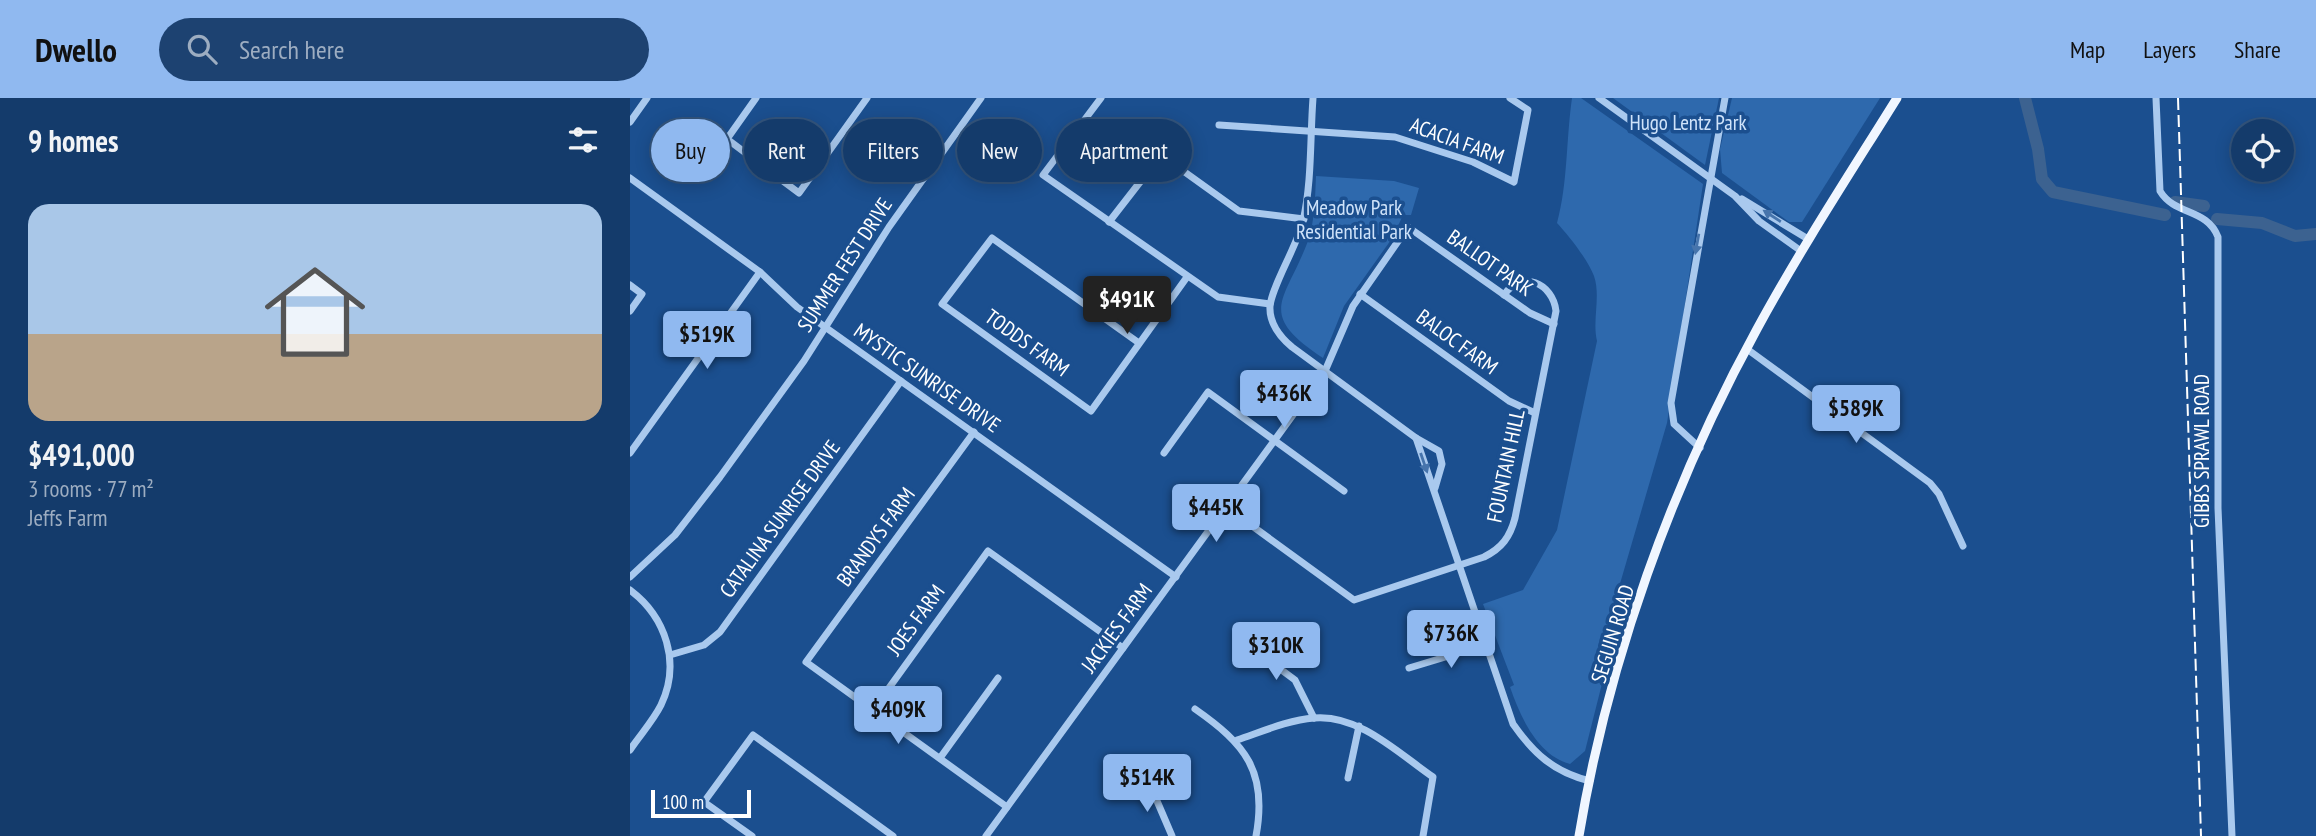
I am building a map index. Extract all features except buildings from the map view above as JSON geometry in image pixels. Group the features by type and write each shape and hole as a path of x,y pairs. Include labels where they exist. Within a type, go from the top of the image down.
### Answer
{"main road":[{"name":"SEGUIN ROAD","path":"1579,836 1590,781 1637,610 1700,448 1747,349 1801,251 1897,98"}],"street":[{"path":"630,122 648,98"},
{"path":"757,98 727,139 799,193 867,98"},
{"name":"SUMMER FEST DRIVE","path":"630,577 688,520 825,328 889,228 981,98"},
{"path":"1101,98 1043,175 1217,297 1270,304"},
{"path":"1313,98 1304,219 1296,248 1270,304 1271,318 1282,339 1416,438 1439,451 1442,457 1435,488"},
{"name":"ACACIA FARM","path":"1219,125 1311,130 1407,140 1473,162 1514,182 1528,110 1510,98"},
{"path":"1599,98 1735,196 1765,211 1808,239"},
{"path":"1700,448 1675,424 1671,403 1725,98"},
{"name":"GIBBS SPRAWL ROAD","path":"2156,98 2160,191 2178,207 2205,217 2218,237 2218,508 2232,836"},
{"path":"1109,222 1161,155 1238,211 1304,219"},
{"name":"MYSTIC SUNRISE DRIVE","path":"630,178 760,272 788,299 825,328 1175,577"},
{"path":"1735,196 1759,221 1801,251"},
{"name":"JACKIES FARM","path":"986,836 1325,371 1360,294 1408,227"},
{"name":"BALLOT PARK","path":"1408,227 1530,313 1554,324"},
{"name":"TODDS FARM","path":"992,238 1139,343 1091,411 942,303 992,238"},
{"path":"630,453 760,272"},
{"path":"1139,343 1187,277"},
{"name":"FOUNTAIN HILL","path":"1226,507 1354,600 1493,553 1511,531 1556,312 1551,294 1535,282 1523,279 1514,282 1504,295"},
{"path":"630,285 642,294 630,311"},
{"name":"BALOC FARM","path":"1360,294 1509,401 1535,413"},
{"path":"1747,349 1930,483 1939,494 1963,546"},
{"name":"CATALINA SUNRISE DRIVE","path":"670,655 704,645 720,632 901,381"},
{"path":"1164,453 1208,392 1344,491"},
{"name":"BRANDYS FARM","path":"873,710 806,662 974,432"},
{"path":"1416,438 1424,467 1435,488 1506,709 1522,737 1555,769 1590,781"},
{"name":"JOES FARM","path":"873,710 988,551 1123,648"},
{"path":"630,590 646,603 659,621 670,655 668,685 662,703 630,750"},
{"path":"1244,642 1295,680 1314,718"},
{"path":"1409,668 1485,645"},
{"path":"940,758 998,678"},
{"path":"1195,709 1237,740 1250,764 1258,789 1256,836"},
{"path":"873,710 1007,807"},
{"path":"1237,740 1314,718 1339,720 1359,726 1433,777 1423,836"},
{"path":"1348,778 1359,726"},
{"path":"752,836 704,802 752,735 893,836"},
{"path":"1143,779 1151,787 1172,836"}],"green space":[{"path":"1572,98 1581,98 1703,184 1667,423 1605,635 1610,652 1585,751 1570,764 1548,752 1525,722 1510,687 1514,685 1483,604 1523,590 1557,530 1597,341 1597,292 1594,276 1583,256 1557,223 1563,192"},
{"name":"Hugo Lentz Park","path":"1613,98 1719,98 1705,165"},
{"path":"1732,98 1880,98 1802,222 1789,222 1722,173 1720,149"},
{"name":"Meadow Park Residential Park","path":"1316,176 1394,181 1419,188 1411,215 1403,215 1393,237 1344,306 1323,358 1302,343 1289,329 1282,317 1281,306 1308,241"}],"waterway":[{"path":"2025,98 2038,149 2042,179 2053,192 2165,215"},
{"path":"2175,202 2204,206"},
{"path":"2217,219 2262,223 2295,236 2316,234"}],"railway":[{"path":"2178,98 2201,836"}]}
